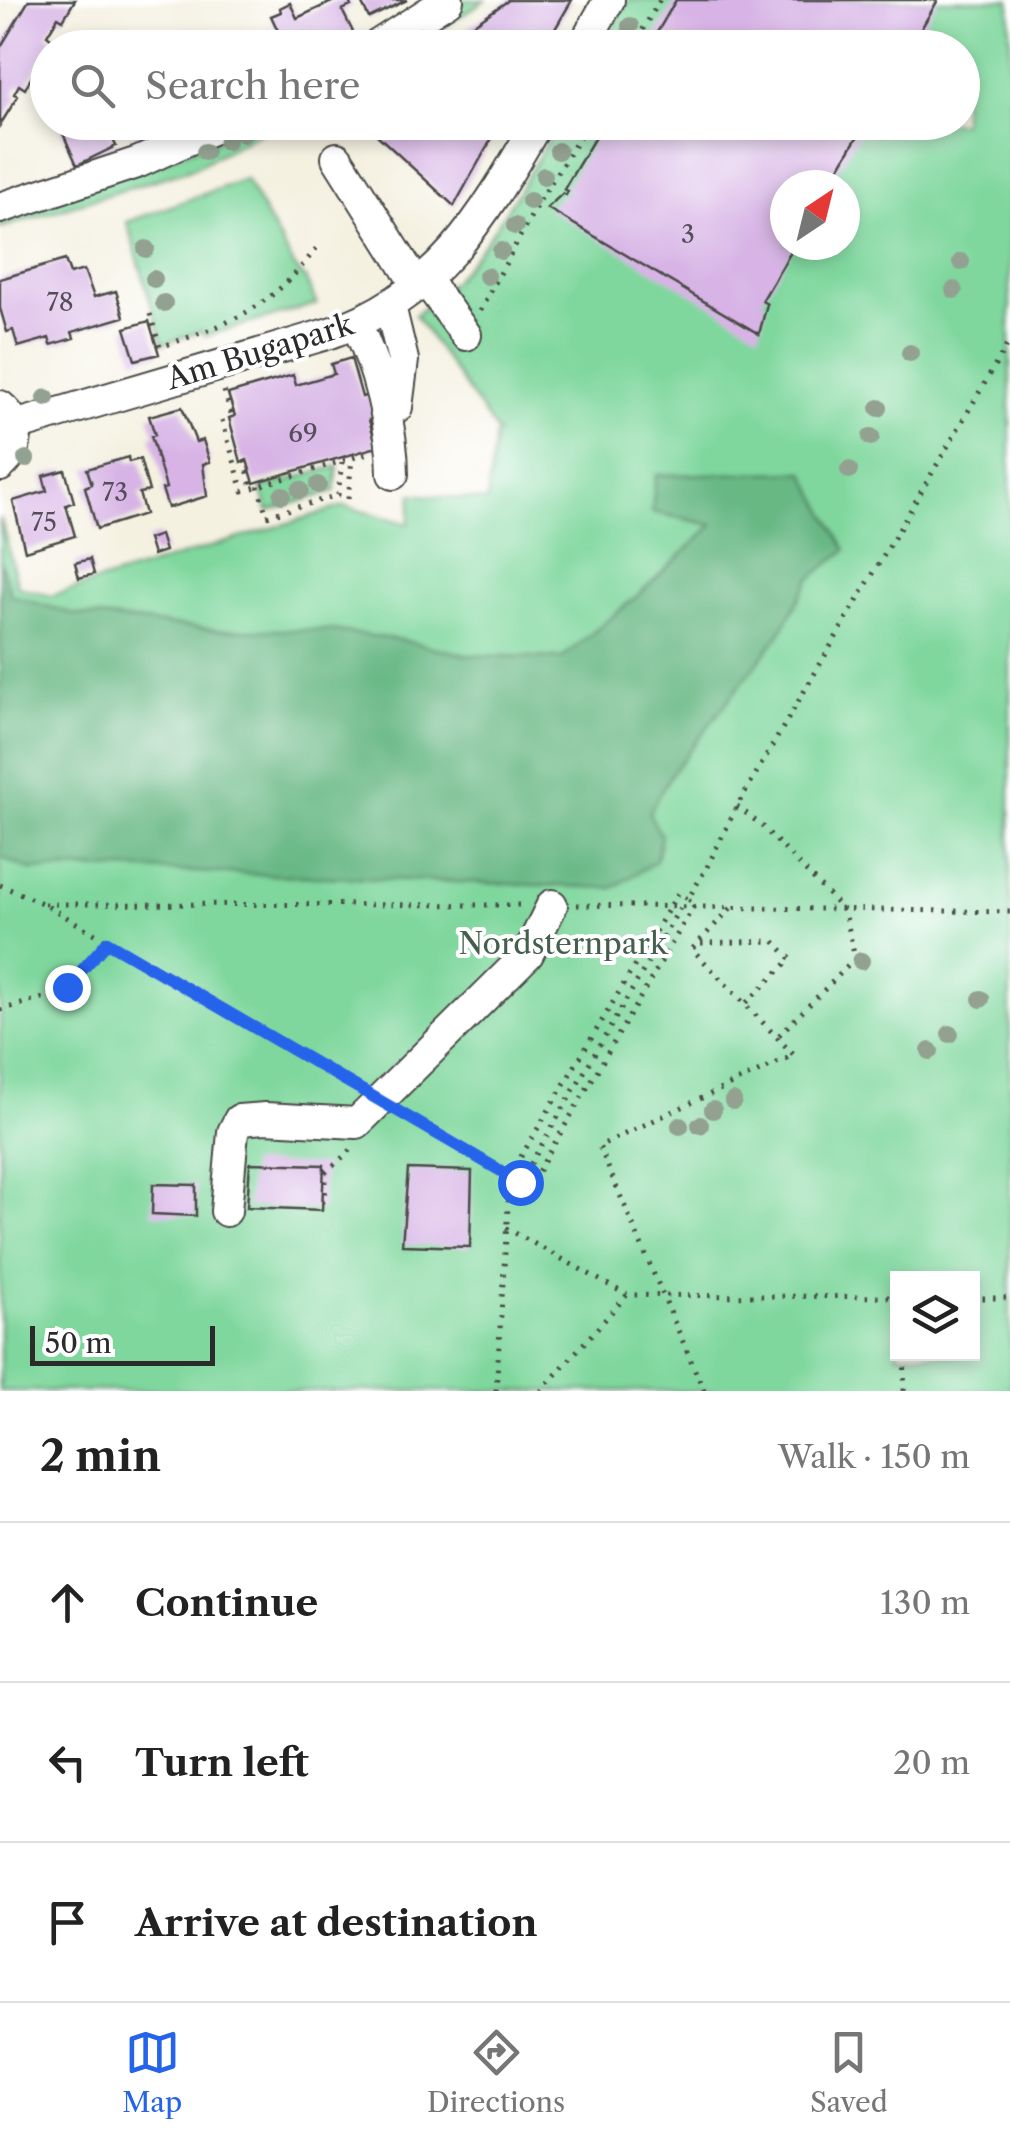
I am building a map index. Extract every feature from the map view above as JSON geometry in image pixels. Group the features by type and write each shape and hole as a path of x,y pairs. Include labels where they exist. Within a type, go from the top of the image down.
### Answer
{"street":[{"path":"400,30 448,0"},
{"path":"592,30 609,0"},
{"path":"0,208 139,162 188,140"},
{"name":"Am Bugapark","path":"8,416 356,324 390,306 422,284 460,246 527,140"},
{"path":"337,158 422,284 466,336"},
{"path":"390,306 403,360 398,407"},
{"path":"356,324 364,340 393,459"},
{"path":"0,466 14,446 8,416"},
{"path":"226,1210 233,1132 239,1120 357,1123 528,954 552,905"}],"path":[{"path":"642,30 660,0"},
{"path":"466,336 537,205 578,140"},
{"path":"150,314 160,346 239,319 285,286 318,246"},
{"path":"688,899 737,806 1010,340"},
{"path":"226,394 232,417"},
{"path":"222,420 243,491 352,458 393,459"},
{"path":"348,500 352,458"},
{"path":"244,461 267,516 338,495 342,462"},
{"path":"737,806 761,825 845,912 855,959 777,1037"},
{"path":"0,885 44,904 107,942 156,969 510,1175 529,1187 696,904 678,893 510,1175 497,1389"},
{"path":"44,904 681,906 845,912 1010,912"},
{"path":"520,1182 681,906"},
{"path":"704,1391 599,1146 794,1055 692,950 731,908"},
{"path":"698,943 774,941 791,959 745,1004"},
{"path":"0,1010 58,994 107,942"},
{"path":"322,1201 325,1173 331,1168"},
{"path":"506,1228 627,1296 890,1297"},
{"path":"541,1391 627,1296"},
{"path":"980,1298 1010,1298"},
{"path":"904,1391 905,1361"}],"green space":[{"path":"466,0 485,0 440,30 420,30"},
{"name":"Nordsternpark","path":"628,0 1010,0 1010,1391 0,1391 0,517 18,587 51,596 344,506 409,524 412,494 487,501 498,434 415,315 438,296 478,251 548,140 980,140 980,30 611,30"},
{"path":"246,140 194,168 0,228 0,218 210,143"},
{"path":"245,179 317,304 163,344 127,222"},
{"path":"338,466 335,491 268,511 261,488"},
{"path":"804,472 846,550 810,579 779,635 671,774 649,813 661,836 656,861 613,888 118,869 30,870 0,857 0,561 11,595 73,614 218,630 331,630 467,655 562,658 637,596 713,525 652,512 656,475"}],"building":[{"path":"29,0 75,0 63,20 58,17 50,30 30,30 30,80 25,89 19,85 14,94 18,96 0,125 0,48"},
{"path":"336,0 348,0 351,6 342,10 352,30 278,30 271,16 290,3 297,18"},
{"path":"360,0 407,0 369,18"},
{"path":"509,0 572,0 554,30 465,30"},
{"path":"676,0 938,0 920,30 658,30"},
{"path":"66,140 113,140 116,146 77,165"},
{"path":"382,140 491,140 454,206"},
{"path":"593,140 855,140 838,170 770,170 770,260 786,260 762,301 767,304 759,334 547,208 568,191 564,189"},
{"path":"65,260 70,274 84,270 94,297 116,291 124,317 72,332 74,338 51,345 49,338 18,347 13,330 7,332 0,308 0,279"},
{"path":"149,321 159,354 135,360 125,328"},
{"path":"351,358 362,397 369,395 375,418 369,420 377,447 254,483 247,460 241,462 229,418 235,416 228,394 293,375 296,385 334,374 331,364"},
{"path":"182,407 196,442 203,440 210,462 203,464 207,496 168,508 149,416"},
{"path":"128,457 129,462 140,459 149,491 139,493 145,514 97,529 85,487 92,484 87,469"},
{"path":"65,470 74,502 66,505 75,536 25,551 13,501 47,491 43,476"},
{"path":"160,535 165,551 153,555 148,539"},
{"path":"90,559 94,574 79,578 75,563"},
{"path":"250,1163 324,1165 322,1210 247,1207"},
{"path":"408,1169 472,1171 470,1247 402,1245"},
{"path":"153,1184 196,1185 196,1216 152,1214"}],"route":[{"path":"67,987 107,942 520,1182"}]}
